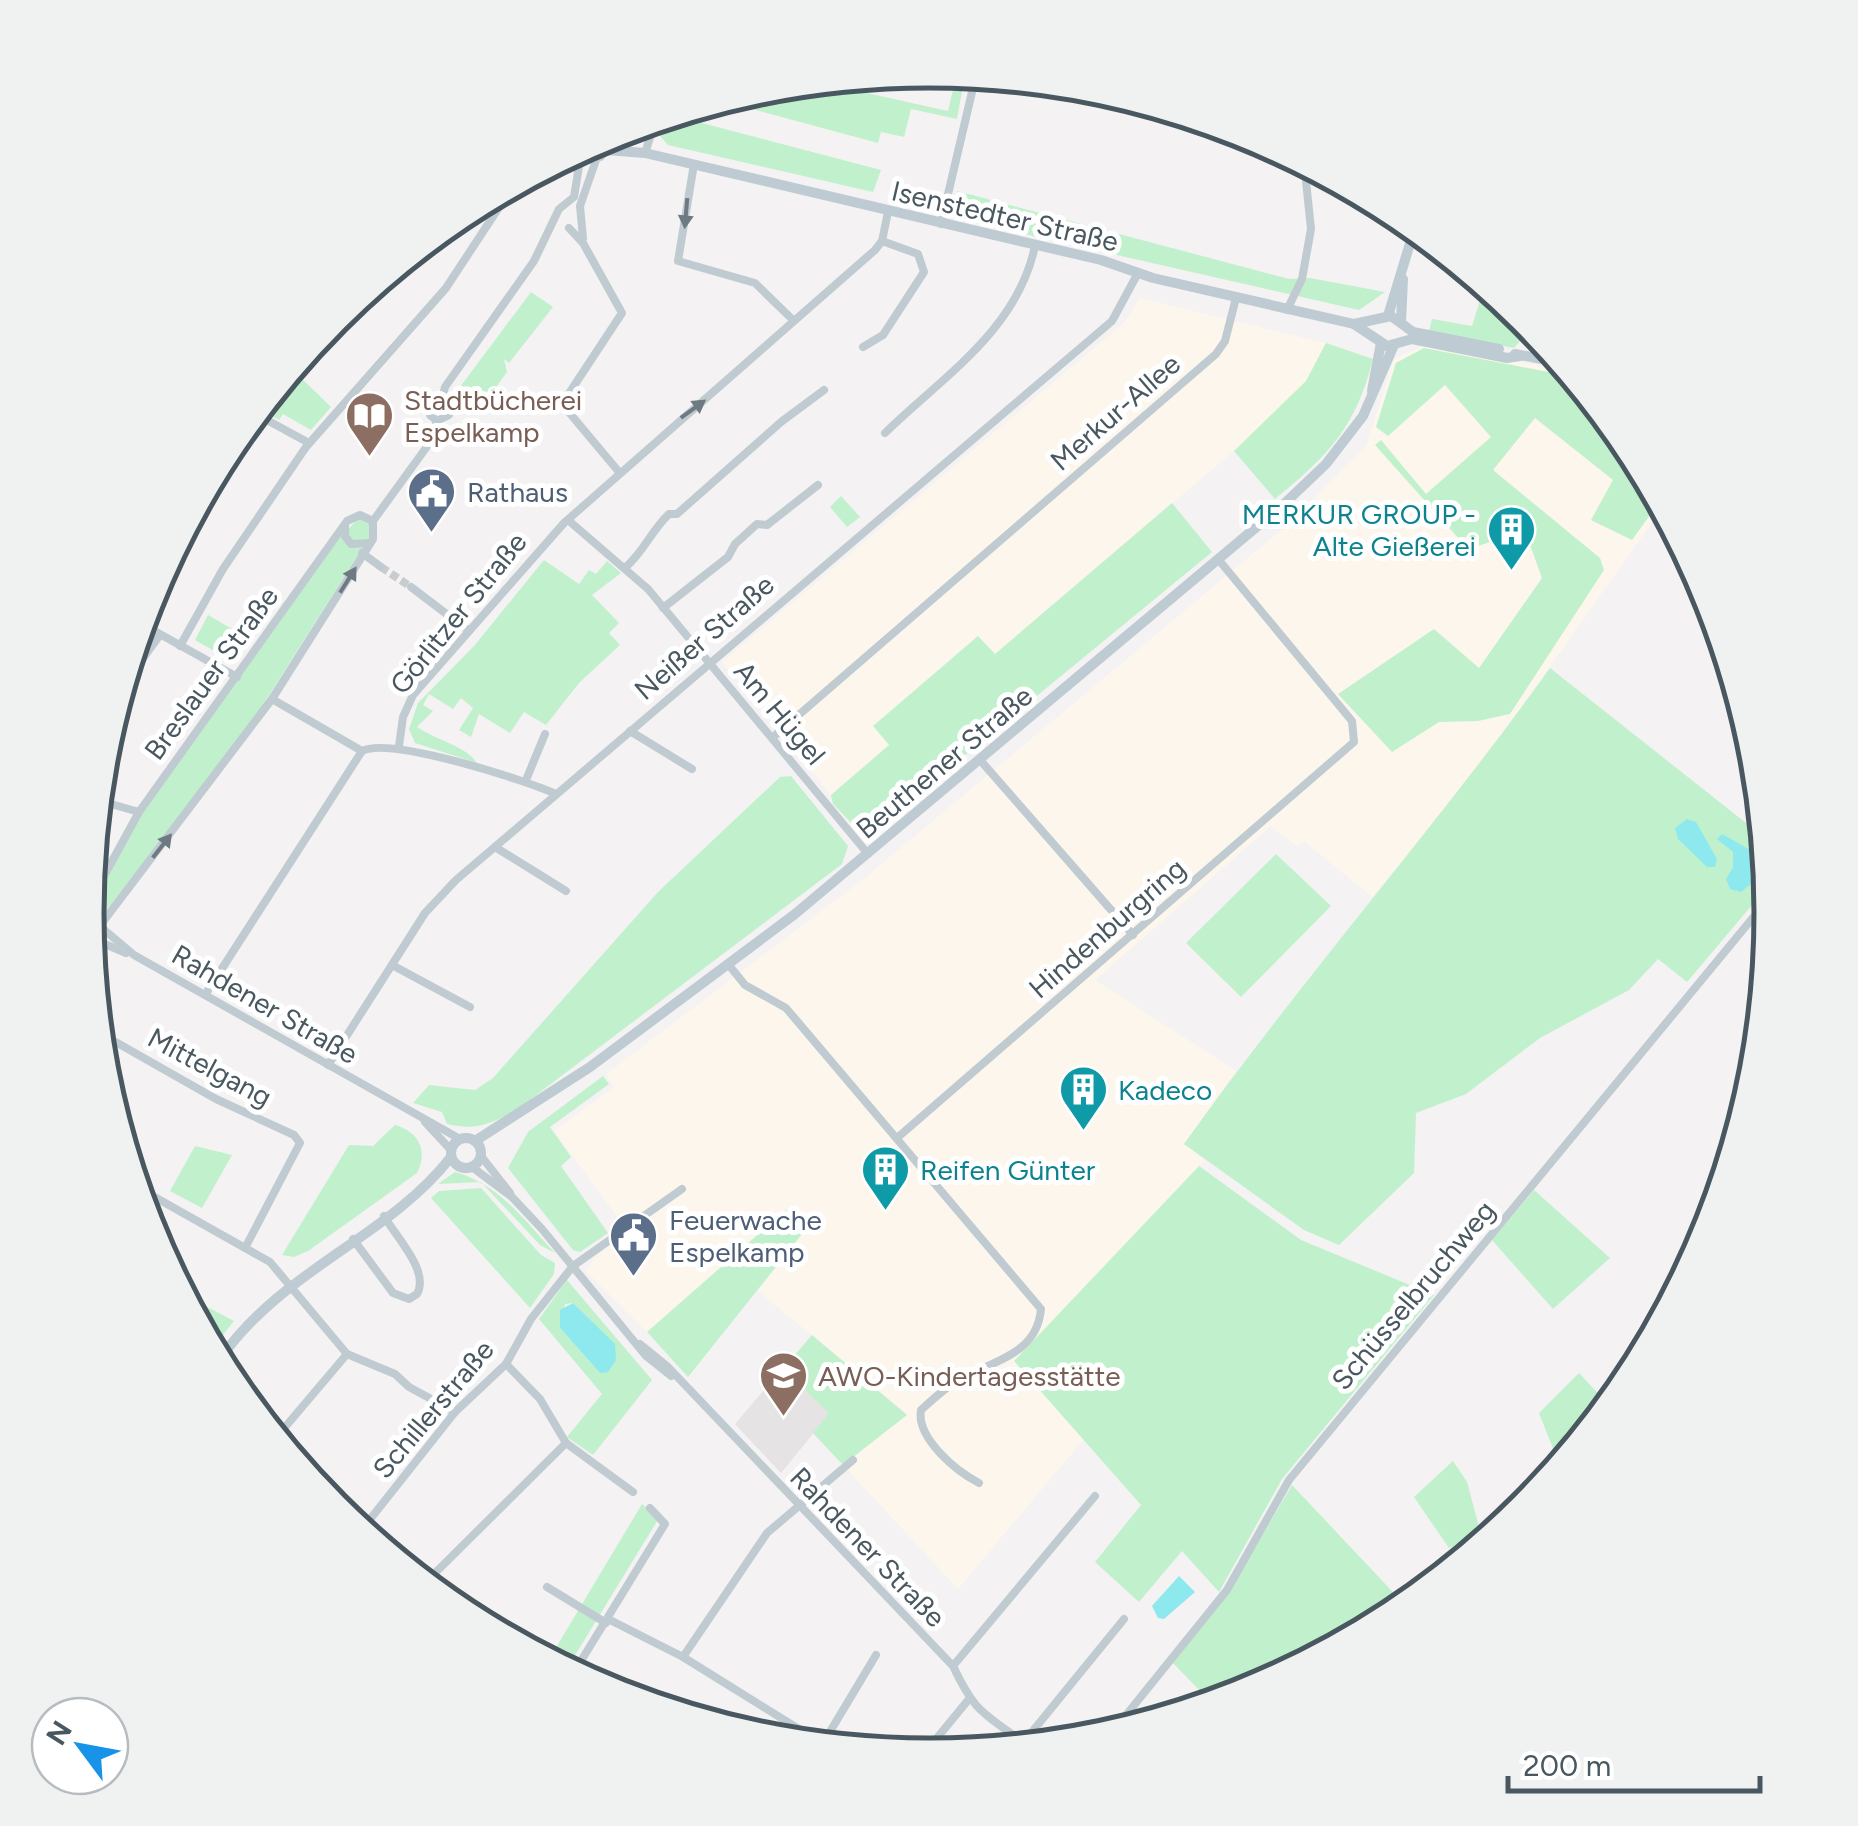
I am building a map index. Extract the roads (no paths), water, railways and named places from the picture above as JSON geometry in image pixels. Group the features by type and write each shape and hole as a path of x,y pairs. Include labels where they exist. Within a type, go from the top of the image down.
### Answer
{"main road":[{"name":"Isenstedter Straße","path":"627,145 645,153 1354,324 1378,338 1400,333"},
{"name":"Isenstedter Straße","path":"605,154 645,153"},
{"name":"Beuthener Straße","path":"1372,400 1378,338 1402,279 1411,243"},
{"name":"Beuthener Straße","path":"472,1167 479,1148 510,1120 728,964 868,854 1326,464 1372,400 1400,333 1402,279"},
{"name":"Isenstedter Straße","path":"1354,324 1383,319"},
{"path":"1383,319 1400,333 1508,358 1541,359"},
{"path":"229,1349 258,1313 290,1283 384,1216 453,1158 460,1139 479,1148"},
{"path":"453,1158 472,1167"}],"street":[{"path":"941,224 973,89"},
{"path":"645,153 650,136"},
{"path":"534,261 571,226 600,156"},
{"path":"694,164 678,261 755,283 793,320"},
{"path":"103,923 272,699 364,554 373,539 372,521 431,441 437,421 429,408 442,400 445,387 534,261 559,209 576,192 578,166"},
{"path":"1286,310 1302,279 1311,230 1306,179"},
{"path":"567,204 579,210"},
{"path":"180,646 224,569 310,443 446,288 497,210"},
{"path":"863,348 883,335 923,277 918,254 882,241 888,212"},
{"path":"557,218 571,226 583,243 622,313 562,404 619,472"},
{"name":"Görlitzer Straße","path":"398,746 403,716 413,695 537,550 619,472 882,241"},
{"path":"884,433 895,419 968,360 988,330 1008,316 1027,277 1034,246"},
{"name":"Neißer Straße","path":"328,1065 431,906 708,663 1112,322 1138,273"},
{"name":"Merkur-Allee","path":"772,738 1216,354 1225,341 1236,298"},
{"path":"626,567 643,551 649,533 669,514 677,514 780,422 824,390"},
{"path":"437,421 444,420 450,411 442,400"},
{"path":"267,420 310,443"},
{"path":"663,608 728,556 757,524 767,525 818,484"},
{"path":"372,521 360,514 347,521 345,536 381,566"},
{"name":"Am Hügel","path":"568,520 626,567 663,608 868,854"},
{"name":"Breslauer Straße","path":"104,875 139,812 347,521"},
{"path":"356,546 373,539"},
{"name":"Hindenburgring","path":"898,1138 1354,742 1352,721 1218,559"},
{"path":"410,586 423,600 469,630"},
{"path":"153,631 237,677"},
{"path":"145,656 160,635"},
{"path":"272,699 362,751"},
{"path":"630,730 692,769"},
{"path":"526,780 545,734"},
{"path":"205,996 362,751 372,746 398,746 526,780 556,794"},
{"path":"981,760 1133,935"},
{"path":"111,804 139,812"},
{"path":"496,847 566,891"},
{"name":"Schüsselbruchweg","path":"1127,1714 1227,1590 1289,1480 1754,916"},
{"name":"Rahdener Straße","path":"103,926 134,955"},
{"name":"Rahdener Straße","path":"104,945 134,955 460,1139"},
{"path":"728,964 745,985 786,1008 1042,1308 1040,1326 1011,1357 958,1380 920,1410 924,1432 965,1476 979,1483"},
{"path":"392,965 470,1008"},
{"name":"Mittelgang","path":"114,1041 216,1100 294,1135 300,1143 246,1248"},
{"name":"Rahdener Straße","path":"425,1122 453,1158"},
{"name":"Rahdener Straße","path":"479,1148 512,1197 640,1344 646,1356 674,1378 953,1666 968,1699 986,1720 1009,1734"},
{"name":"Rahdener Straße","path":"472,1167 512,1197"},
{"name":"Schillerstraße","path":"370,1520 454,1412 506,1364 531,1319 573,1266 682,1189"},
{"path":"154,1197 270,1262 348,1354 395,1374 408,1387 454,1412"},
{"path":"353,1239 393,1293 409,1299 416,1294 421,1279 417,1268 384,1216"},
{"path":"284,1428 348,1354"},
{"path":"506,1364 540,1398 566,1444 633,1492"},
{"path":"434,1574 566,1444"},
{"path":"683,1657 767,1533 854,1460"},
{"path":"953,1666 1095,1496"},
{"path":"582,1661 665,1524 650,1508"},
{"path":"548,1587 683,1657 795,1727"},
{"path":"1035,1731 1124,1619"},
{"path":"829,1732 876,1655"},
{"path":"937,1738 968,1699"}],"water":[{"path":"1687,819 1696,822 1717,859 1715,867 1707,867 1678,839 1675,828"},
{"path":"1722,834 1752,851 1753,882 1741,892 1730,889 1726,879 1733,867 1733,852 1717,839"},
{"path":"573,1303 615,1344 616,1360 608,1372 600,1373 560,1328 560,1310"},
{"path":"1179,1576 1195,1592 1164,1619 1158,1618 1152,1606"}],"tunnel":[{"path":"381,567 411,587"}],"place":[{"name":"Stadtbücherei Espelkamp","path":"369,458"},
{"name":"Rathaus","path":"432,534"},
{"name":"MERKUR GROUP - Alte Gießerei","path":"1511,572"},
{"name":"Kadeco","path":"1083,1132"},
{"name":"Reifen Günter","path":"885,1212"},
{"name":"Feuerwache Espelkamp","path":"634,1278"},
{"name":"AWO-Kindertagesstätte","path":"783,1418"}]}
